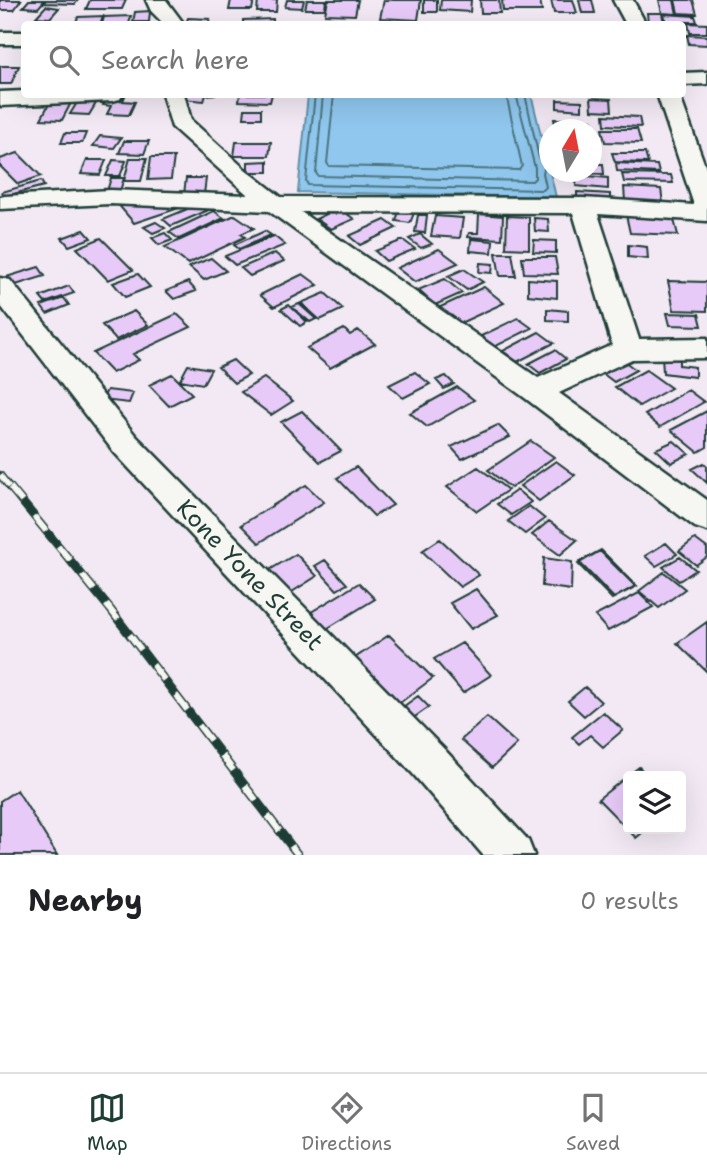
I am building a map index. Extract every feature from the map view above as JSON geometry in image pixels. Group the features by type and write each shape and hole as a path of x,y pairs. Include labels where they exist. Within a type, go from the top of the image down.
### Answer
{"street":[{"path":"156,0 158,7 171,21"},
{"path":"623,0 634,21"},
{"path":"0,38 21,38"},
{"path":"686,79 707,78"},
{"path":"0,99 22,98"},
{"path":"174,98 180,122 236,174 323,241 536,391 707,518"},
{"path":"669,98 707,206"},
{"path":"2,209 110,197 276,204 583,206 707,213"},
{"path":"583,206 628,349"},
{"name":"Kone Yone Street","path":"0,286 125,444 429,762 512,855"},
{"path":"536,391 628,349 707,348"}],"water":[{"path":"308,98 532,98 539,127 539,182 552,182 556,197 298,192"}],"building":[{"path":"0,0 21,0 14,10 0,10"},
{"path":"29,0 45,0 38,8 23,7"},
{"path":"46,0 78,0 75,4 44,3"},
{"path":"90,0 126,0 122,9 86,9"},
{"path":"231,0 254,0 252,10 229,10"},
{"path":"258,0 277,0 276,12 257,12"},
{"path":"287,0 304,0 302,8 285,7"},
{"path":"307,0 326,0 325,9 305,9"},
{"path":"328,0 358,0 355,15 325,14"},
{"path":"384,0 421,0 418,20 380,18"},
{"path":"424,0 437,0 437,12 424,12"},
{"path":"441,0 471,0 470,12 440,10"},
{"path":"480,0 499,0 500,13 481,13"},
{"path":"502,0 540,0 542,11 503,11"},
{"path":"551,0 573,0 577,13 554,13"},
{"path":"579,0 592,0 595,13 582,13"},
{"path":"659,0 674,0 677,14 662,13"},
{"path":"675,0 693,0 697,14 678,13"},
{"path":"46,6 59,8 50,18 36,17"},
{"path":"150,11 149,21 133,21 135,12"},
{"path":"647,13 662,13 664,21 648,21"},
{"path":"664,14 695,16 697,22 686,21 666,21"},
{"path":"103,16 101,21 76,21 78,17"},
{"path":"131,16 130,21 103,21 104,17"},
{"path":"188,18 210,19 209,21 187,21"},
{"path":"273,19 273,21 243,21"},
{"path":"688,23 707,24 707,33 690,33"},
{"path":"687,35 707,36 707,45 689,44"},
{"path":"0,66 19,66 11,84 0,84"},
{"path":"80,98 98,100 89,115 70,114"},
{"path":"106,98 124,98 123,101 135,102 129,115 107,114 111,106 103,105"},
{"path":"182,98 205,98 204,101"},
{"path":"239,98 271,98 270,102 239,101"},
{"path":"591,98 611,99 612,111 592,110"},
{"path":"557,100 582,101 582,110 557,108"},
{"path":"50,102 71,103 62,120 41,119"},
{"path":"245,109 261,109 261,118 244,118"},
{"path":"604,115 639,117 641,127 605,125"},
{"path":"602,129 637,129 641,143 605,142"},
{"path":"65,133 86,133 82,143 61,143"},
{"path":"100,136 121,138 114,148 93,146"},
{"path":"124,141 149,141 144,154 119,153"},
{"path":"236,142 271,142 269,156 234,156"},
{"path":"18,153 41,176 18,184 0,166 0,159"},
{"path":"612,153 645,153 648,163 615,162"},
{"path":"151,157 174,157 171,179 148,180"},
{"path":"130,158 147,158 141,181 124,181"},
{"path":"87,160 106,160 100,175 81,174"},
{"path":"113,160 126,161 120,176 106,176"},
{"path":"268,161 268,172 248,172 248,162"},
{"path":"616,163 657,165 659,173 617,171"},
{"path":"622,174 671,175 673,183 624,182"},
{"path":"602,177 608,178 608,189 576,186 576,182 602,182"},
{"path":"111,178 124,178 120,191 107,191"},
{"path":"186,178 206,178 204,194 184,194"},
{"path":"41,181 44,186 5,196 2,192"},
{"path":"624,187 661,189 663,203 625,201"},
{"path":"577,192 610,194 610,204 577,201"},
{"path":"177,201 182,207 134,223 116,202"},
{"path":"202,203 211,209 171,226 163,219"},
{"path":"339,208 354,219 331,229 316,219"},
{"path":"214,211 224,218 179,239 169,232"},
{"path":"399,211 414,213 410,223 396,221"},
{"path":"479,214 503,216 502,239 468,237 469,233 478,233"},
{"path":"235,215 254,228 241,234 245,237 188,264 165,247"},
{"path":"418,215 427,215 425,233 415,232"},
{"path":"626,215 673,216 678,235 630,233"},
{"path":"435,216 463,218 460,238 431,236"},
{"path":"507,216 529,217 529,249 506,248"},
{"path":"534,218 548,219 549,232 535,231"},
{"path":"385,220 396,228 360,245 349,236"},
{"path":"156,222 165,228 153,233 144,227"},
{"path":"84,230 91,238 69,246 62,238"},
{"path":"265,231 271,235 239,249 234,245"},
{"path":"165,233 172,240 159,245 152,238"},
{"path":"420,234 432,244 421,248 409,239"},
{"path":"274,236 285,245 235,265 225,256"},
{"path":"101,238 133,270 108,280 77,248"},
{"path":"471,239 493,241 492,253 470,251"},
{"path":"403,240 415,249 386,261 375,251"},
{"path":"534,240 556,241 556,253 533,252"},
{"path":"628,245 647,247 648,259 628,257"},
{"path":"439,249 458,263 415,282 397,268"},
{"path":"275,253 284,261 250,276 241,268"},
{"path":"496,253 512,253 516,276 500,276"},
{"path":"522,257 555,257 558,274 524,273"},
{"path":"211,258 226,271 204,280 189,267"},
{"path":"480,263 493,264 492,273 479,272"},
{"path":"39,267 45,276 9,287 3,278"},
{"path":"464,269 483,282 467,290 448,276"},
{"path":"138,274 150,287 125,297 113,283"},
{"path":"303,274 318,285 274,307 260,295"},
{"path":"445,279 462,293 435,305 418,290"},
{"path":"528,279 557,281 557,298 528,295"},
{"path":"668,281 707,282 707,311 674,310"},
{"path":"188,282 196,291 174,299 166,291"},
{"path":"69,286 74,293 45,303 40,297"},
{"path":"484,287 504,303 456,325 436,309"},
{"path":"325,293 343,309 320,320 301,303"},
{"path":"64,298 69,305 47,314 41,306"},
{"path":"299,304 316,319 310,322 292,307"},
{"path":"289,305 307,322 300,326 281,309"},
{"path":"547,309 568,311 568,321 547,320"},
{"path":"134,311 148,325 116,340 102,325"},
{"path":"667,313 699,314 702,326 670,325"},
{"path":"177,314 191,327 133,354 139,360 112,373 93,353"},
{"path":"518,318 532,328 492,348 479,337"},
{"path":"344,329 350,335 358,330 375,344 330,368 307,348"},
{"path":"539,332 554,343 517,362 503,351"},
{"path":"555,350 566,359 540,373 528,364"},
{"path":"662,355 679,357 679,365 695,367 695,377 663,373"},
{"path":"620,358 636,370 614,382 598,370"},
{"path":"233,360 249,375 234,383 218,367"},
{"path":"188,365 211,369 203,384 180,380"},
{"path":"646,370 671,388 639,406 615,387"},
{"path":"415,372 430,384 403,398 389,385"},
{"path":"172,374 192,394 169,406 149,385"},
{"path":"446,376 454,384 444,389 436,380"},
{"path":"264,378 293,401 271,415 241,392"},
{"path":"457,387 474,400 427,427 410,413"},
{"path":"107,390 133,393 129,403 102,400"},
{"path":"688,390 704,402 660,427 645,415"},
{"path":"302,411 341,451 320,462 281,422"},
{"path":"707,411 707,447 698,452 671,430"},
{"path":"498,425 510,437 462,459 451,447"},
{"path":"531,441 554,457 511,488 488,470"},
{"path":"674,441 689,454 671,463 656,449"},
{"path":"556,461 575,475 539,501 520,486"},
{"path":"704,463 707,466 707,483 692,469"},
{"path":"356,467 393,505 374,516 337,478"},
{"path":"478,467 508,490 477,511 447,487"},
{"path":"306,485 324,502 259,543 241,525"},
{"path":"517,490 531,502 511,515 497,504"},
{"path":"529,506 545,519 525,534 508,521"},
{"path":"549,521 577,540 560,555 532,535"},
{"path":"440,539 479,575 460,587 422,551"},
{"path":"695,539 707,548 707,557 696,565 679,551"},
{"path":"666,543 677,554 656,566 645,556"},
{"path":"601,550 637,586 614,598 579,562"},
{"path":"600,551 635,586 612,599 578,564"},
{"path":"296,554 317,576 284,597 263,574"},
{"path":"680,557 696,570 679,581 663,567"},
{"path":"544,558 572,562 571,590 542,586"},
{"path":"325,560 347,584 337,590 315,566"},
{"path":"664,572 685,589 659,608 639,591"},
{"path":"359,583 375,599 323,631 308,614"},
{"path":"476,589 498,615 471,629 450,603"},
{"path":"639,593 653,607 608,631 595,616"},
{"path":"707,622 707,672 677,643"},
{"path":"389,635 433,678 393,708 349,662"},
{"path":"462,643 491,675 463,693 434,659"},
{"path":"585,687 601,702 584,716 568,701"},
{"path":"418,696 429,707 399,728 389,717"},
{"path":"603,712 623,730 603,747 590,735 579,744 572,737"},
{"path":"487,717 517,744 492,768 461,740"},
{"path":"623,779 623,825 598,799"},
{"path":"17,790 57,855 0,855 0,801"}],"railway":[{"path":"0,475 11,489"},
{"path":"10,487 110,609 298,855"}]}
